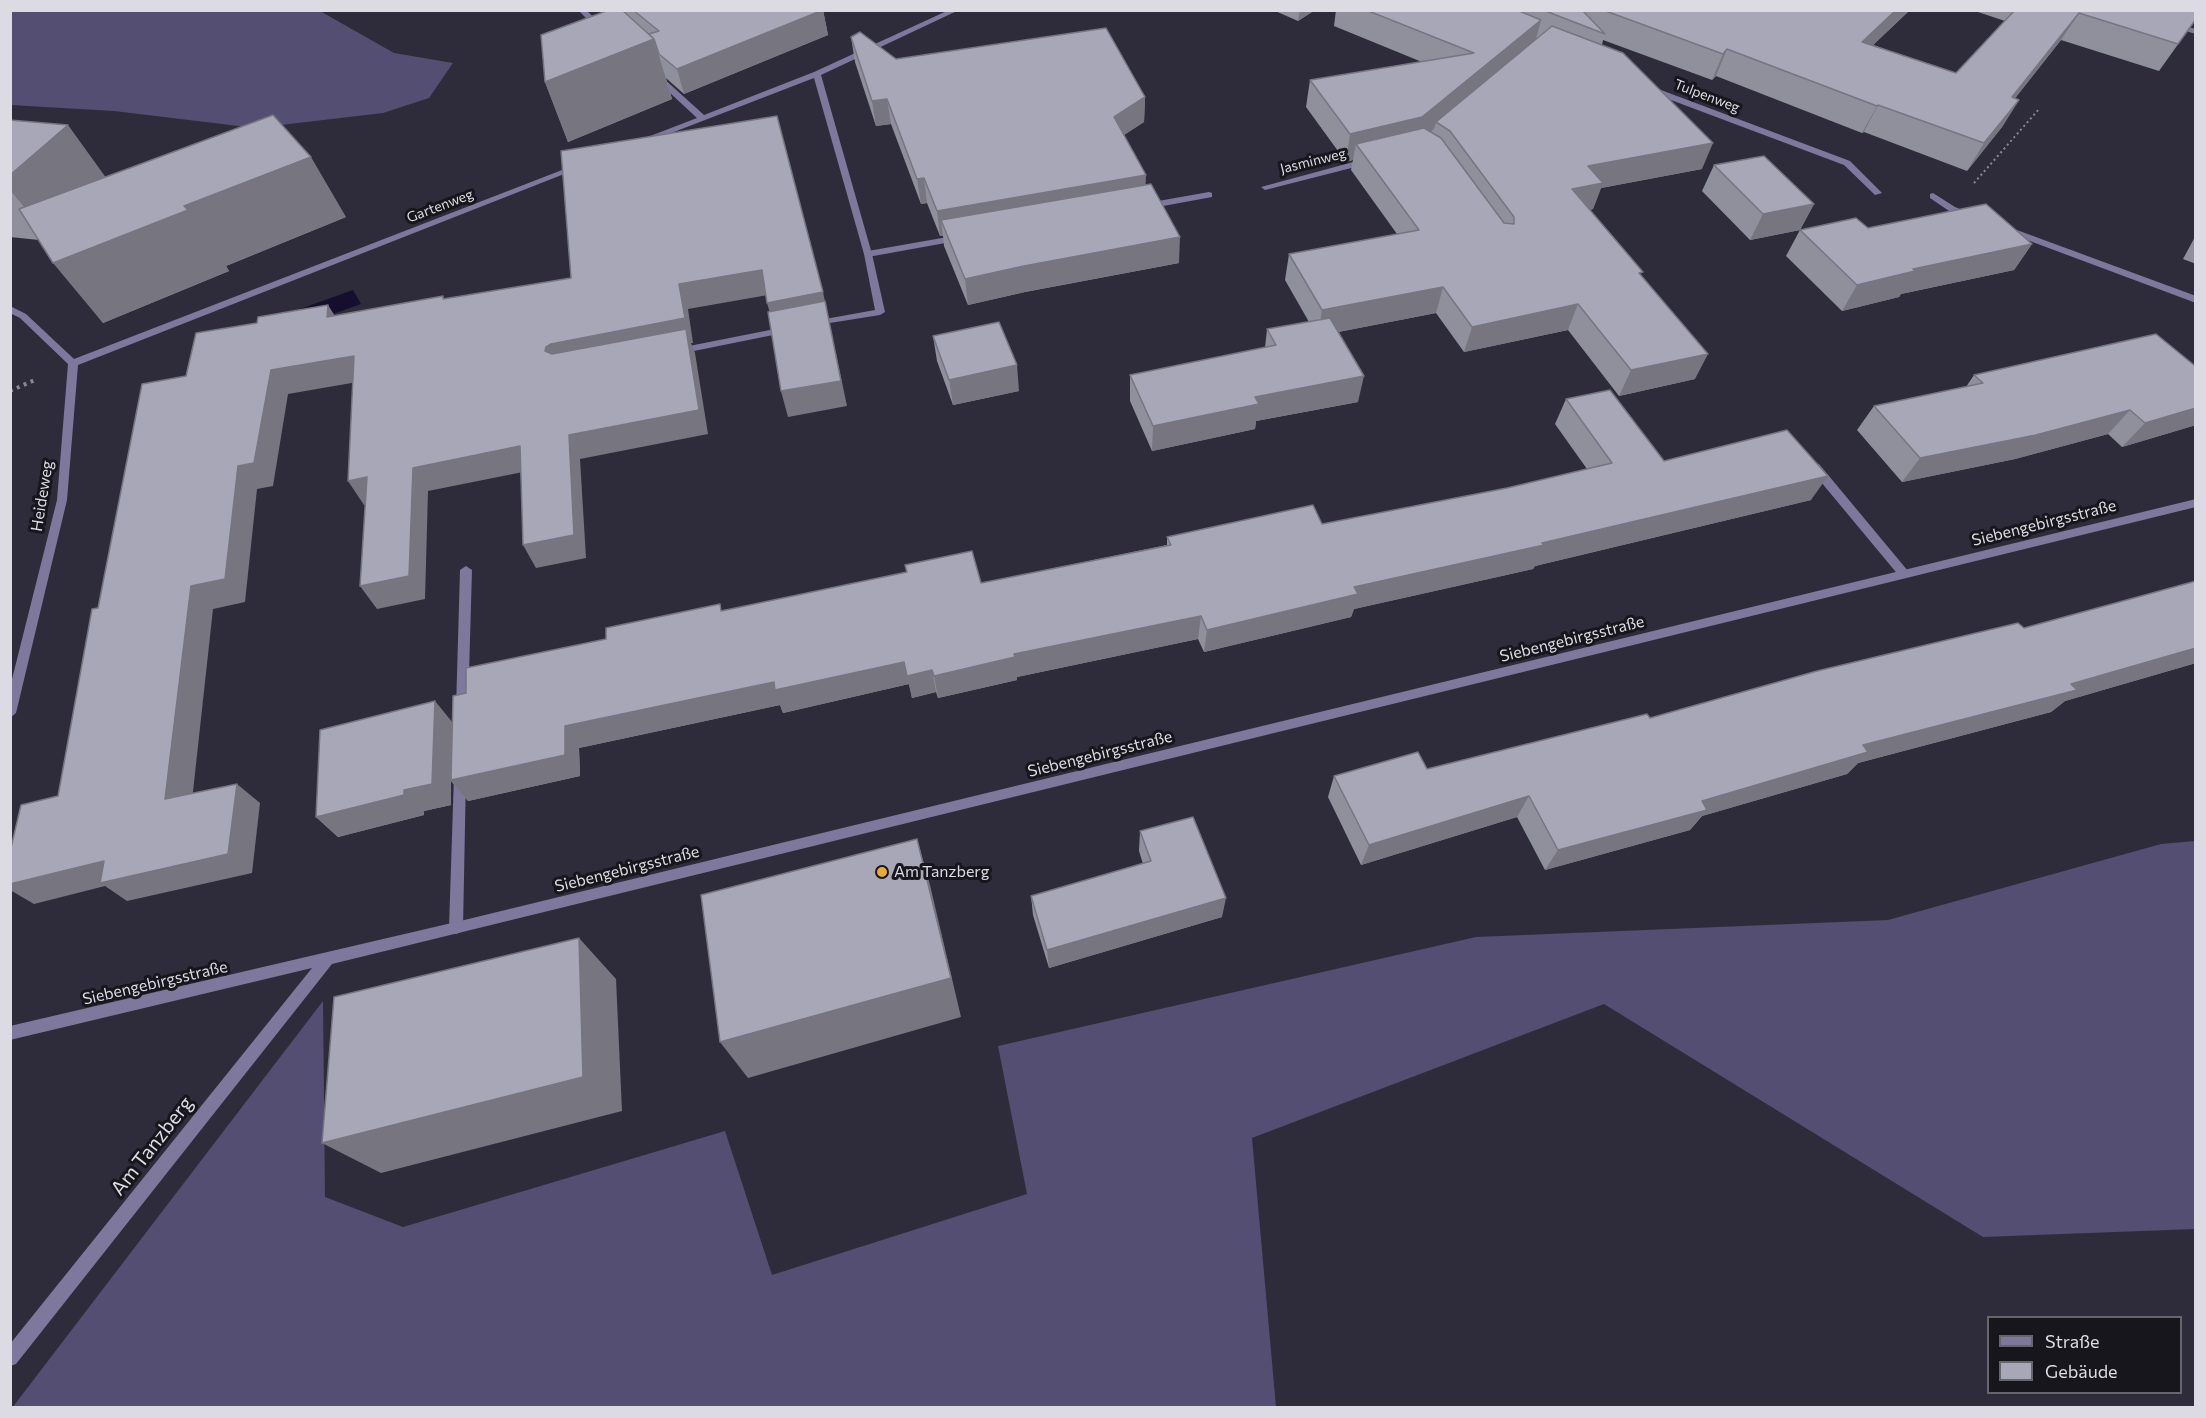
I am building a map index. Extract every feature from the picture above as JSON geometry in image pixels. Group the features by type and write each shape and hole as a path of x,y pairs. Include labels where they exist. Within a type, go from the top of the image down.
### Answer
{"street":[{"path":"581,10 608,34"},
{"path":"637,144 817,74 948,12"},
{"path":"2168,23 2196,32"},
{"path":"651,72 703,118"},
{"path":"810,325 880,312 868,254 817,74"},
{"name":"Tulpenweg","path":"1638,84 1847,163 1878,193"},
{"name":"Jasminweg","path":"1265,187 1376,159"},
{"name":"Gartenweg","path":"73,363 593,162"},
{"path":"1139,207 1209,195"},
{"path":"1933,196 1952,209 1974,217"},
{"path":"1996,225 2196,300"},
{"path":"868,254 974,236"},
{"path":"10,309 23,316 73,363"},
{"path":"668,353 798,328"},
{"name":"Heideweg","path":"10,713 62,500 73,363"},
{"path":"1810,461 1904,574"},
{"name":"Siebengebirgsstraße","path":"10,1033 327,960 2196,503"},
{"path":"462,725 466,570"},
{"path":"456,928 460,761"},
{"name":"Am Tanzberg","path":"10,1358 327,960"}],"path":[{"path":"1952,209 2040,108"}],"shaded area":[{"path":"10,11 320,11 394,53 453,63 429,98 383,113 255,128 114,111 11,105"},
{"path":"353,290 361,304 308,323 300,309"},
{"path":"2195,841 2195,1229 1983,1237 1604,1004 1252,1138 1276,1407 12,1408 323,1001 325,1197 403,1227 725,1131 772,1275 1027,1194 998,1046 1476,937 1888,920 2161,844"}],"building":[{"path":"609,10 622,10 654,39 545,82 541,35"},
{"path":"633,10 823,10 677,69 659,54 654,39 649,34 659,31"},
{"path":"1366,10 1517,10 1541,20 1422,117 1350,134 1310,80 1474,53"},
{"path":"1543,10 1582,10 1605,34"},
{"path":"1603,10 1896,10 1862,42 1956,73 2015,10 2196,10 2196,19 2178,44 2079,13 2012,97 2019,100 1984,143 1877,106 1727,49 1723,54"},
{"path":"1552,26 1623,53 1713,143 1588,166 1603,183 1572,189 1643,272 1639,273 1708,354 1631,370 1578,304 1472,327 1443,287 1322,310 1289,254 1419,230 1356,144 1424,128 1441,138 1504,223 1514,224 1514,217 1450,131 1436,122"},
{"path":"1106,28 1145,97 1114,117 1146,175 937,211 924,178 917,179 887,99 872,101 851,37 860,32 896,59"},
{"path":"273,115 311,157 184,206 188,210 53,263 19,209"},
{"path":"777,116 823,292 767,303 762,270 679,284 685,318 551,344 546,347 545,351 552,354 686,329 699,410 569,435 574,535 523,545 520,446 413,468 409,576 360,586 367,477 348,481 354,356 271,370 254,463 238,466 225,579 191,586 165,799 237,784 228,854 100,883 104,861 10,884 10,852 21,805 58,796 92,609 98,608 142,384 186,376 196,333 257,323 258,317 328,305 327,317 443,296 443,299 571,278 561,151"},
{"path":"10,120 68,125 10,175"},
{"path":"1764,156 1814,204 1763,214 1714,165"},
{"path":"1151,184 1180,237 965,279 941,220"},
{"path":"1986,204 2032,244 1913,269 1915,271 1857,285 1800,230 1856,218 1868,228"},
{"path":"825,301 841,381 781,391 768,312"},
{"path":"1330,318 1364,376 1255,397 1259,404 1153,426 1130,375 1276,345 1267,329"},
{"path":"999,322 1017,365 949,380 933,336"},
{"path":"2156,334 2196,365 2196,408 2145,423 2130,410 2036,435 1920,458 1874,406 1983,383 1974,375"},
{"path":"1610,390 1664,461 1787,430 1828,476 1542,543 1544,545 1354,587 1358,594 1207,630 1201,616 1014,654 1015,657 934,676 932,670 907,676 904,662 775,690 774,682 565,726 565,755 451,780 453,696 466,693 466,668 606,639 606,628 720,604 721,611 907,572 905,565 972,551 981,583 1171,545 1167,537 1313,505 1322,524 1507,488 1612,463 1566,399"},
{"path":"2196,581 2196,648 2071,684 2077,690 1863,745 1868,752 1702,801 1707,810 1558,850 1529,796 1369,845 1334,776 1418,752 1427,769 1647,714 1650,718 1817,671 2018,623 2024,628"},
{"path":"435,701 432,784 404,790 404,795 316,817 320,730"},
{"path":"1193,817 1226,898 1047,950 1031,896 1151,861 1140,831"},
{"path":"917,839 951,978 720,1042 701,895"},
{"path":"579,938 583,1077 322,1143 334,997"}],"place":[{"name":"Am Tanzberg","path":"882,872"}]}
